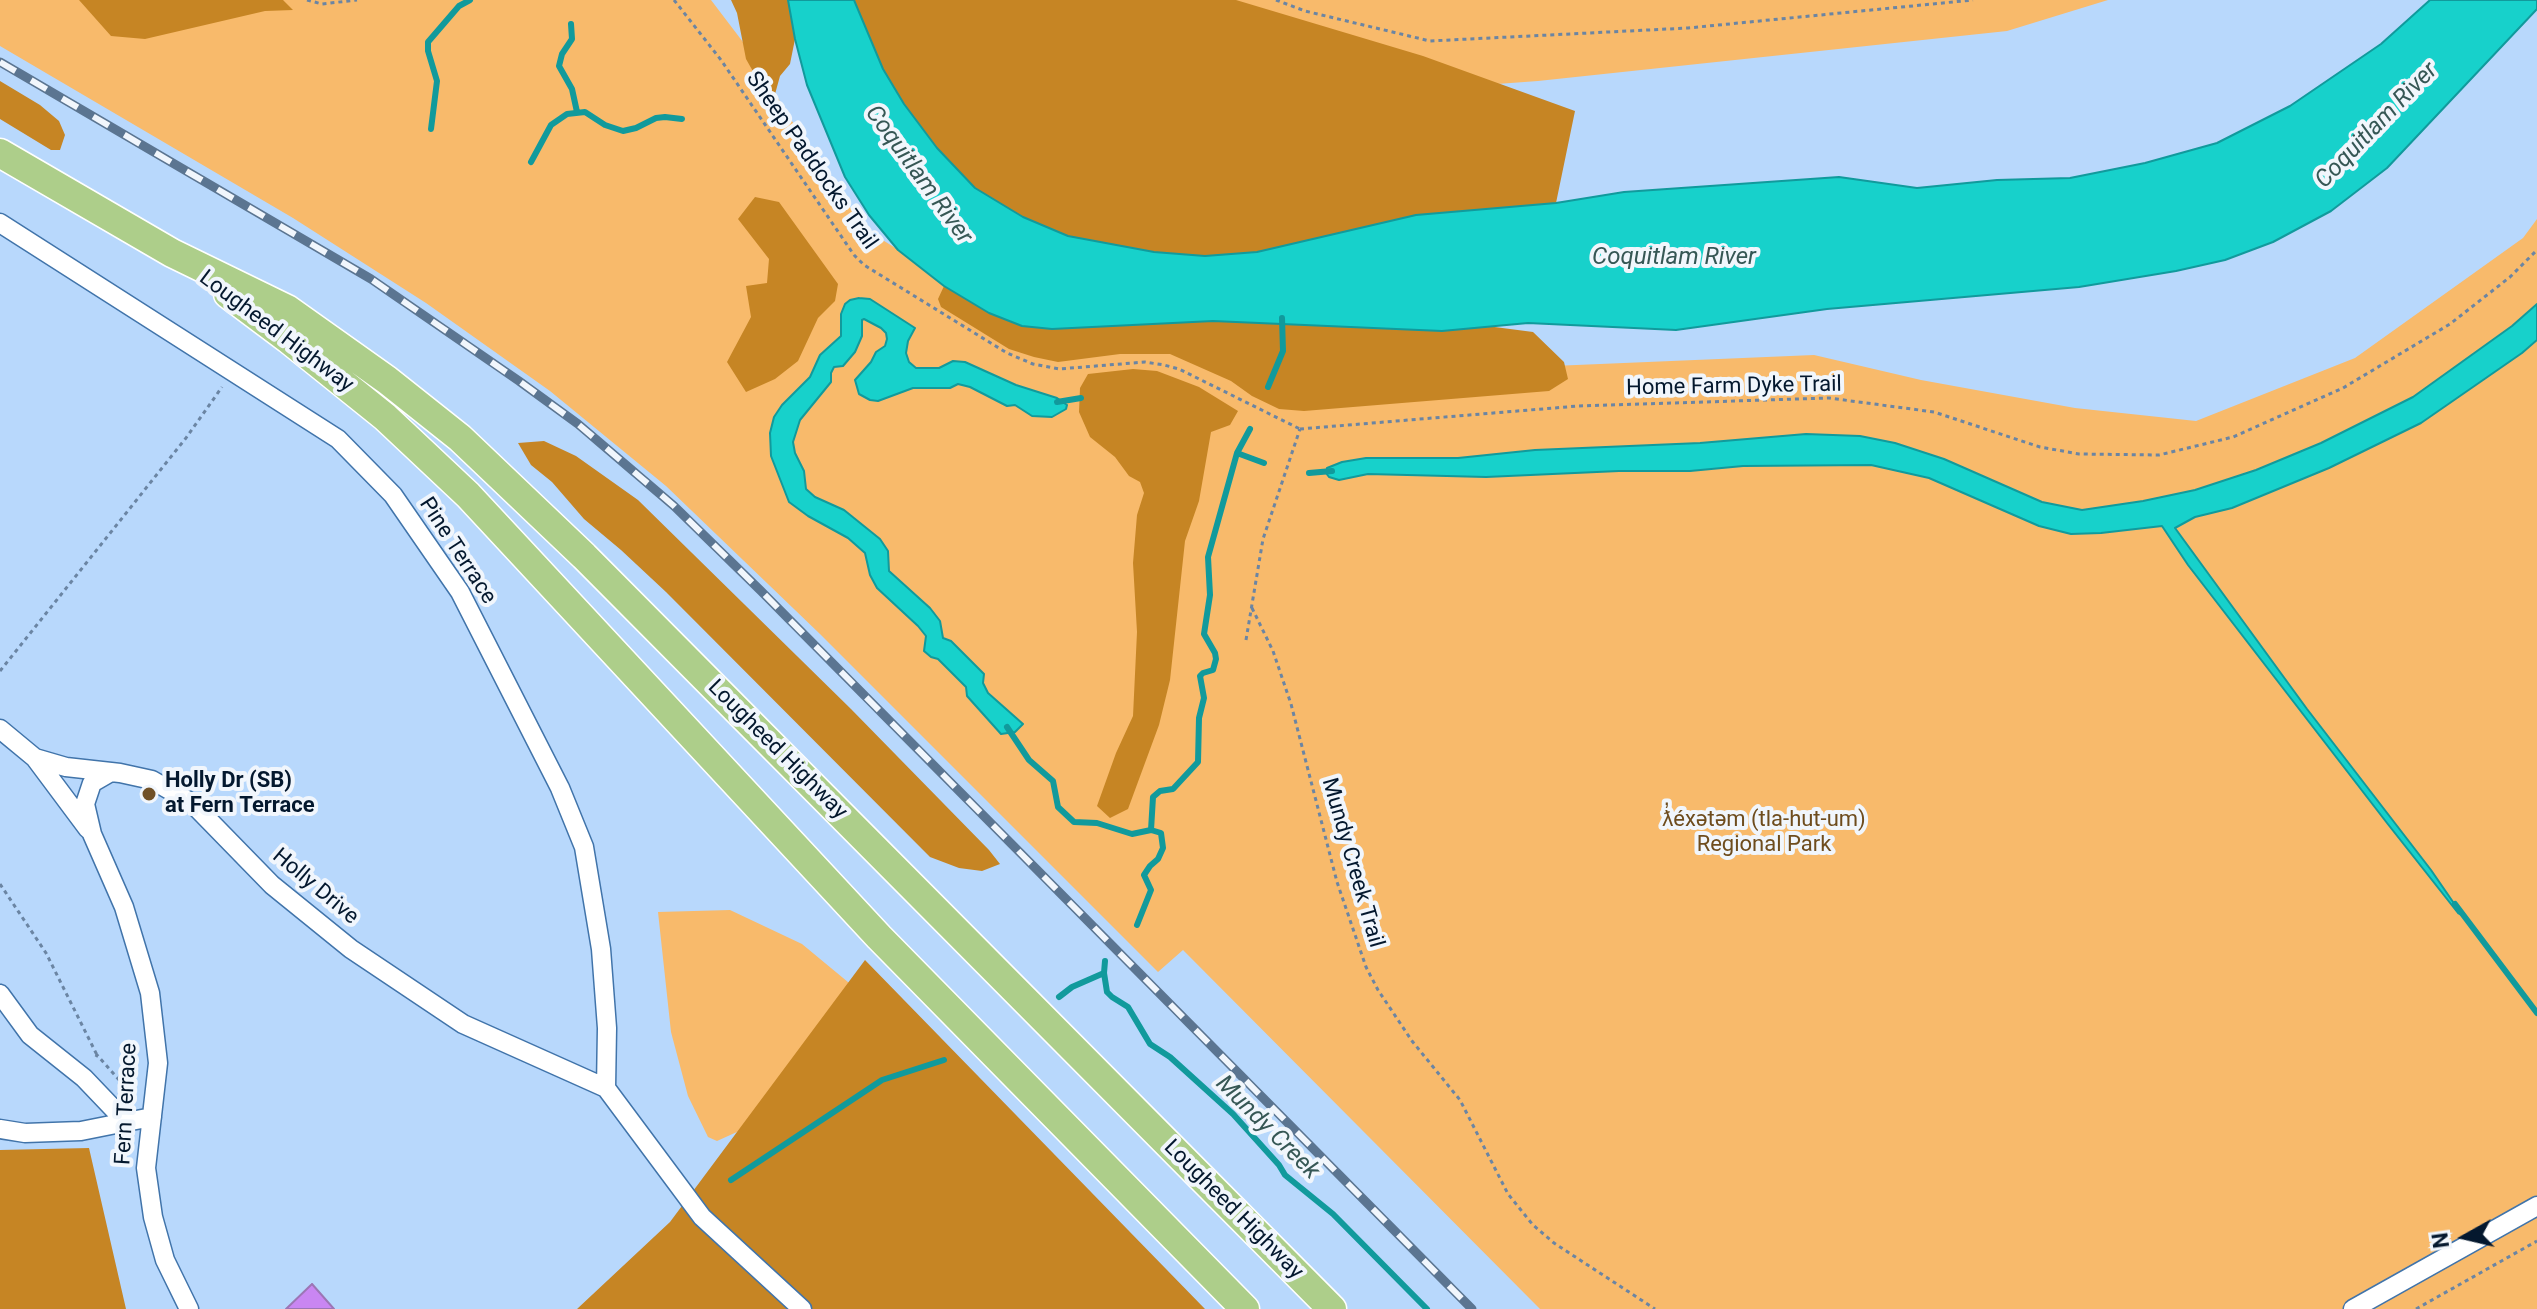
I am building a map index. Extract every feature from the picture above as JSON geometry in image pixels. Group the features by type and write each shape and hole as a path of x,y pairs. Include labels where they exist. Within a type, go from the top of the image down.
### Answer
{"main road":[{"name":"Lougheed Highway","path":"0,153 172,253 287,309 401,391 475,451 584,556 1332,1309"},
{"name":"Lougheed Highway","path":"172,253 354,391 447,475 879,937 1245,1309"}],"street":[{"name":"Pine Terrace","path":"0,223 338,439 393,495 460,592 560,788 584,847 601,949 607,1028 606,1088"},
{"name":"Holly Drive","path":"0,729 35,758 66,767 152,780 192,803 272,885 351,949 463,1024 606,1088"},
{"path":"35,758 92,834"},
{"name":"Fern Terrace","path":"111,772 92,783 85,804 92,834 124,907 150,993 158,1063 146,1168 153,1217 165,1260 189,1309"},
{"path":"0,994 30,1035 84,1078 126,1122"},
{"path":"606,1088 702,1217 802,1309"},
{"path":"0,1129 25,1133 81,1131 152,1117"},
{"path":"2353,1309 2537,1206"}],"path":[{"path":"307,0 322,4 357,0"},
{"name":"Sheep Paddocks Trail","path":"674,0 721,60 854,255 864,265 1007,353 1033,364 1059,369 1145,362 1164,365 1179,369 1300,429"},
{"path":"1276,0 1305,11 1430,41 1688,28 1973,0"},
{"name":"Home Farm Dyke Trail","path":"1300,429 1578,406 1829,398 1934,412 2040,447 2079,454 2159,455 2233,437 2343,388 2450,324 2510,277 2537,250"},
{"path":"0,671 186,438 233,373"},
{"path":"1246,640 1263,539 1300,429"},
{"name":"Mundy Creek Trail","path":"1252,608 1273,651 1291,704 1337,882 1366,967 1378,990 1412,1041 1460,1100 1508,1194 1533,1225 1554,1243 1655,1309"},
{"path":"0,884 46,953 97,1055 152,1117"},
{"path":"84,1078 97,1055"},
{"path":"2416,1309 2537,1241"}],"green space":[{"name":"ƛ̓éxətəm (tla-hut-um) Regional Park","path":"0,0 711,0 746,46 822,170 868,231 931,270 1186,327 1291,377 1814,355 1921,380 2075,408 2196,421 2355,358 2523,238 2537,219 2537,1309 1540,1309 1183,950 1158,972 820,634 666,486 550,391 426,303 293,218 0,46"},
{"path":"1183,0 2108,0 2007,31 1456,87"},
{"path":"730,910 802,944 860,992 759,1122 717,1141 708,1137 688,1096 671,1032 658,912"}],"shaded area":[{"path":"79,0 283,0 293,10 265,11 145,39 111,36"},
{"path":"731,0 788,0 795,39 790,64 780,76 772,105 746,59 737,13"},
{"path":"854,0 1236,0 1423,56 1575,111 1556,203 1417,215 1257,252 1205,256 1154,252 1068,236 1023,217 975,188 937,148 904,104 883,69"},
{"path":"0,81 40,105 59,121 65,135 60,150 51,150 0,119"},
{"path":"755,197 779,202 838,284 835,301 818,318 798,361 775,379 746,392 727,362 751,317 746,286 767,283 769,259 738,219"},
{"path":"944,286 989,313 1022,326 1052,329 1213,321 1442,331 1487,326 1533,332 1564,362 1568,379 1549,391 1304,411 1279,409 1231,381 1170,354 1120,354 1058,362 1009,349 941,307 938,299"},
{"path":"1133,369 1157,371 1199,387 1238,411 1230,425 1211,432 1199,501 1185,541 1170,680 1159,725 1128,809 1110,818 1097,806 1133,716 1137,632 1133,563 1137,515 1144,493 1140,482 1129,476 1115,457 1090,437 1079,412 1080,388 1088,374"},
{"path":"544,441 576,456 638,500 851,709 1000,864 982,871 959,868 930,857 666,592 584,519 552,482 531,465 518,443"},
{"path":"865,960 1205,1309 577,1309 670,1222"},
{"path":"89,1148 126,1309 0,1309 0,1150"}],"water":[{"name":"Coquitlam River","path":"788,0 854,0 883,69 904,104 937,148 975,188 1023,217 1068,236 1154,252 1205,256 1257,252 1416,215 1556,203 1624,192 1839,177 1917,188 1997,180 2070,178 2145,163 2217,143 2290,106 2381,44 2430,0 2537,0 2537,9 2387,168 2331,211 2273,242 2225,260 2176,271 2079,287 1827,309 1676,330 1528,323 1442,331 1213,321 1052,329 1022,326 989,313 944,286 898,250 869,215 845,177 807,85"},
{"path":"859,298 870,299 915,328 906,353 909,362 916,368 939,368 953,361 965,362 1016,385 1057,398 1067,405 1066,409 1052,417 1032,416 1015,405 1007,406 958,384 950,388 913,388 878,401 870,400 859,394 855,380 876,352 885,346 887,339 881,328 864,319 862,336 855,352 843,366 834,367 831,382 800,420 793,442 804,471 806,489 815,497 844,510 880,539 888,551 889,571 930,608 940,621 943,638 951,641 984,674 983,683 988,693 1023,724 1015,732 1001,734 967,696 966,687 938,659 924,651 926,636 877,588 870,575 865,553 848,538 789,502 771,456 770,433 774,417 810,377 820,355 841,336 841,314 845,304"},
{"path":"2537,304 2537,340 2421,423 2329,468 2232,508 2195,517 2175,528 2462,915 2188,565 2162,526 2071,534 2039,526 1929,478 1871,465 1743,466 1690,471 1486,477 1368,474 1339,480 1326,473 1327,468 1342,462 1366,458 1458,458 1535,450 1700,443 1806,434 1860,436 1895,443 1944,459 2042,502 2082,510 2195,490 2256,470 2321,443 2413,397 2512,326"}],"building":[{"path":"312,1284 334,1309 286,1309"}],"waterway":[{"path":"431,129 437,81 428,42 459,6 470,0"},
{"path":"571,24 572,39 562,54 559,66 572,89 577,112"},
{"path":"531,162 551,125 567,114 585,112 605,125 623,131 656,118 682,119"},
{"path":"1268,387 1283,351 1282,318"},
{"path":"1057,402 1081,398"},
{"path":"1137,925 1151,890 1144,875 1163,848 1161,833 1151,830 1153,797 1160,791 1173,789 1198,762 1199,718 1204,698 1200,676 1213,670 1216,659 1204,634 1210,595 1208,557 1237,453 1250,429"},
{"path":"1237,453 1264,463"},
{"path":"1309,473 1332,471"},
{"path":"1007,727 1029,760 1053,781 1058,807 1074,822 1097,823 1132,834 1151,830"},
{"path":"2455,904 2537,1013"},
{"name":"Mundy Creek","path":"1105,961 1107,992 1128,1007 1150,1044 1170,1057 1233,1114 1285,1175 1333,1214 1427,1309"},
{"path":"1059,997 1072,987 1104,973"},
{"path":"731,1180 882,1080 944,1060"}],"railway":[{"path":"0,62 371,279 578,424 674,506 761,591 1472,1309"}],"place":[{"name":"Holly Dr (SB) at Fern Terrace","path":"149,794"}]}
